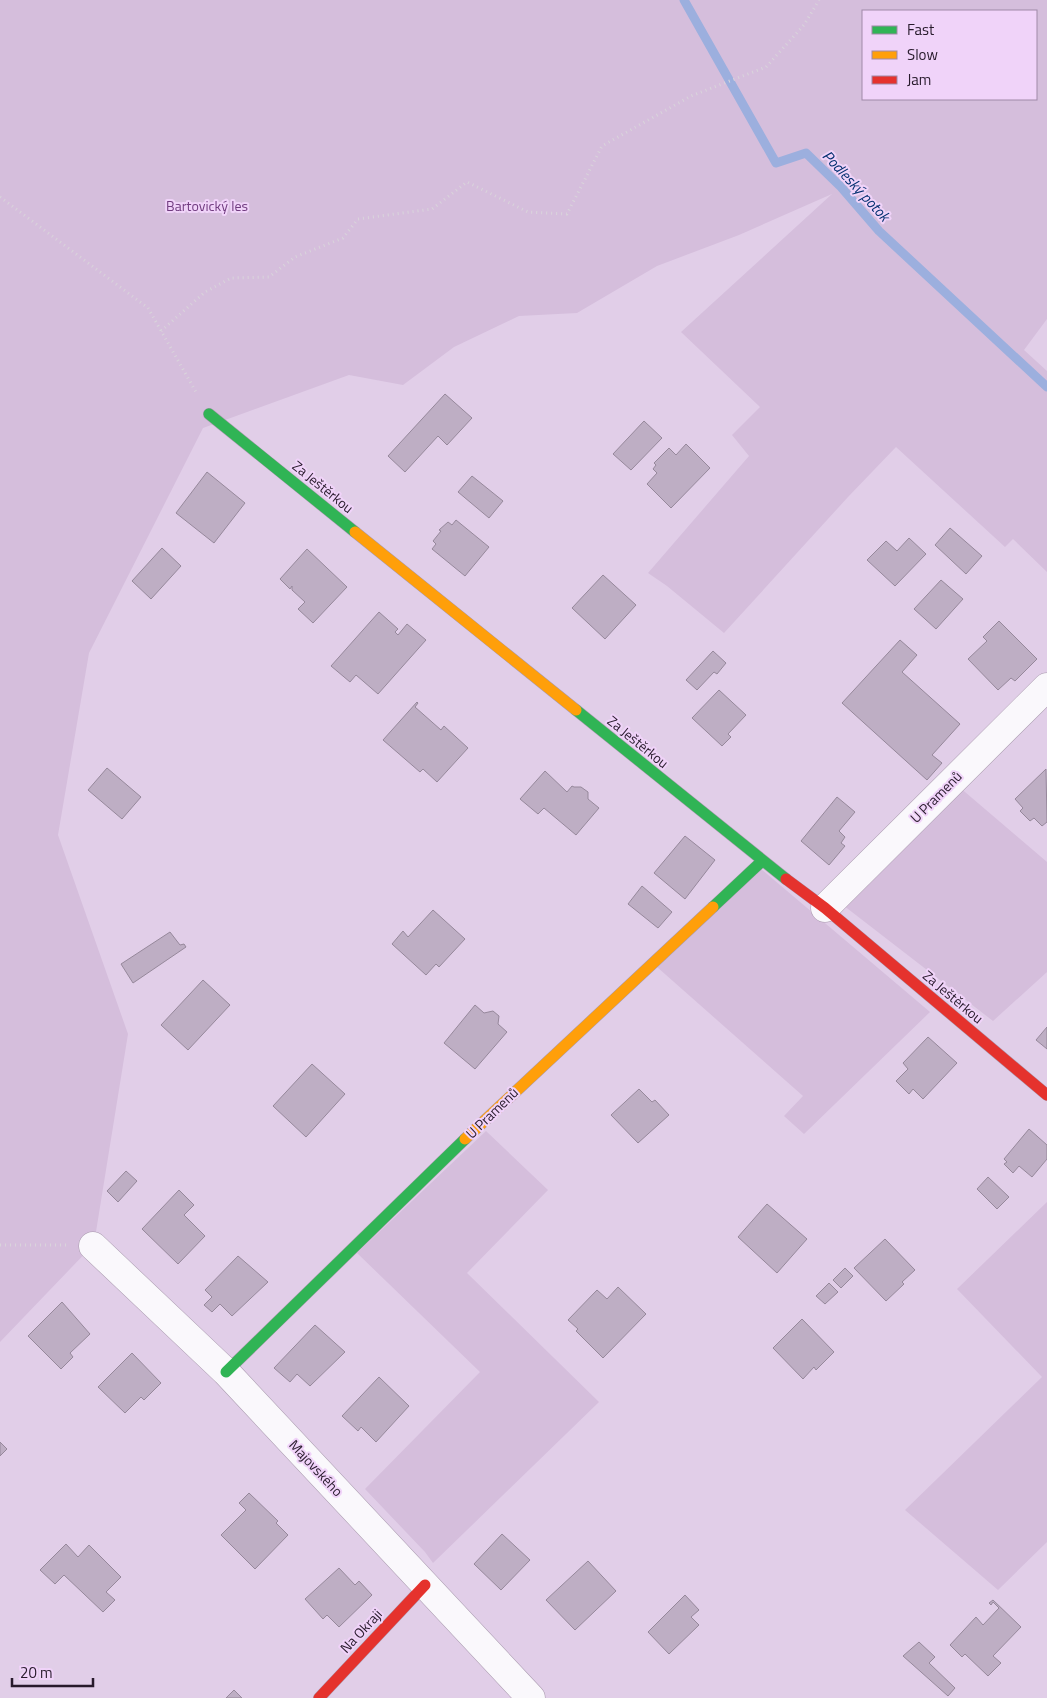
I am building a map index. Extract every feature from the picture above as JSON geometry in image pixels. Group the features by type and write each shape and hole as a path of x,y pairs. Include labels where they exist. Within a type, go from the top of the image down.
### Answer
{"street":[{"name":"Za Ještěrkou","path":"209,414 762,861 825,908 1047,1095"},
{"name":"U Pramenů","path":"825,908 1047,687"},
{"name":"U Pramenů","path":"226,1372 493,1111 762,861"},
{"name":"Majovského","path":"93,1246 226,1372 531,1698"},
{"name":"Na Okraji","path":"319,1698 425,1585"}],"path":[{"path":"161,330 205,292 231,278 269,277 295,257 343,238 358,219 432,209 467,182 528,212 567,214 602,146 691,96 766,67 804,25 819,0"},
{"path":"0,197 148,308 209,414"},
{"path":"0,1244 93,1246"}],"green space":[{"name":"Bartovický les","path":"0,0 1047,0 1047,319 1024,350 1047,371 1047,572 1013,539 1005,547 896,447 724,633 667,586 648,573 749,456 732,435 760,407 681,332 832,194 739,235 657,266 577,313 519,316 454,347 403,385 349,375 203,428 89,653 58,835 128,1034 94,1244 0,1342"},
{"path":"958,786 1047,862 1047,972 993,1021 839,902"},
{"path":"761,869 930,1012 804,1134 784,1116 803,1096 657,967"},
{"path":"486,1131 548,1190 467,1273 599,1402 433,1563 425,1552 365,1489 480,1372 357,1253"},
{"path":"1047,1202 1047,1542 998,1590 905,1510 1042,1377 957,1289"}],"building":[{"path":"445,394 472,418 447,445 438,436 405,472 388,456"},
{"path":"644,421 662,438 631,470 613,454"},
{"path":"686,444 710,468 671,508 647,484 657,473 653,469 656,465 654,463 669,448 676,455"},
{"path":"207,472 245,503 214,543 176,513"},
{"path":"472,476 503,501 489,518 458,492"},
{"path":"456,520 489,547 465,576 432,549 436,544 433,541 441,531 439,530 448,522 452,525"},
{"path":"950,528 982,556 966,574 935,545"},
{"path":"909,538 926,554 895,586 867,560 886,541 897,551"},
{"path":"162,548 181,566 151,599 132,581"},
{"path":"307,549 347,587 313,623 298,609 305,602 292,590 292,586 290,589 280,579"},
{"path":"603,575 636,605 605,639 572,608"},
{"path":"941,580 963,599 936,629 914,609"},
{"path":"379,612 398,629 395,632 398,635 407,624 426,640 378,694 356,675 350,682 331,666"},
{"path":"999,621 1037,659 1015,681 1011,678 998,690 968,659 987,641 983,637"},
{"path":"900,640 917,655 902,672 960,724 932,755 942,763 927,780 842,703"},
{"path":"713,651 726,663 717,674 714,672 697,690 686,680"},
{"path":"719,690 746,715 728,734 731,737 722,746 692,718"},
{"path":"417,702 415,707 441,730 444,726 468,748 437,782 423,769 420,772 383,740"},
{"path":"107,768 141,797 122,819 88,790"},
{"path":"1046,769 1047,822 1042,826 1034,818 1030,821 1020,811 1023,808 1015,799"},
{"path":"545,771 567,792 572,786 581,787 588,792 588,799 599,808 576,835 544,808 538,814 520,799"},
{"path":"837,797 855,812 839,831 845,837 841,843 845,846 829,865 801,841"},
{"path":"685,836 715,860 685,899 654,873"},
{"path":"642,886 672,912 658,928 628,904"},
{"path":"433,910 465,939 439,967 436,964 426,975 392,944 403,931 408,937"},
{"path":"170,932 180,945 184,944 186,947 133,983 121,964"},
{"path":"203,980 230,1005 188,1050 161,1025"},
{"path":"475,1005 484,1013 493,1011 499,1016 498,1024 507,1032 475,1069 444,1043"},
{"path":"1047,1027 1047,1049 1036,1040"},
{"path":"928,1037 957,1063 923,1099 913,1089 909,1094 896,1081 908,1069 903,1063"},
{"path":"312,1064 345,1094 306,1137 273,1106"},
{"path":"639,1089 652,1102 655,1100 669,1115 638,1143 611,1115"},
{"path":"1029,1129 1047,1145 1047,1159 1032,1177 1019,1166 1013,1173 1004,1164 1007,1162 1004,1159"},
{"path":"126,1171 137,1181 118,1202 107,1191"},
{"path":"988,1177 1009,1197 997,1209 977,1189"},
{"path":"179,1190 194,1205 184,1215 205,1236 178,1264 142,1229"},
{"path":"767,1204 807,1239 777,1273 738,1237"},
{"path":"885,1239 915,1270 902,1282 904,1284 886,1301 854,1268"},
{"path":"238,1256 268,1282 232,1316 220,1304 212,1312 204,1305 212,1297 205,1290"},
{"path":"845,1268 853,1276 841,1288 833,1280"},
{"path":"829,1283 838,1292 825,1304 816,1296"},
{"path":"618,1287 646,1314 603,1358 576,1331 578,1329 568,1320 597,1290 607,1299"},
{"path":"62,1302 90,1334 70,1353 73,1357 61,1369 28,1336"},
{"path":"802,1319 834,1352 816,1370 814,1367 803,1379 773,1348"},
{"path":"315,1325 345,1352 310,1386 297,1374 290,1382 274,1368"},
{"path":"132,1353 161,1383 144,1400 141,1397 125,1413 98,1387"},
{"path":"379,1377 409,1406 376,1442 361,1427 358,1431 342,1416"},
{"path":"0,1442 7,1449 0,1456"},
{"path":"249,1493 278,1521 276,1523 288,1535 255,1569 221,1535 246,1510 239,1503"},
{"path":"502,1534 530,1560 501,1590 474,1564"},
{"path":"66,1544 78,1557 89,1545 121,1577 106,1592 115,1600 103,1612 64,1575 55,1584 40,1570"},
{"path":"588,1561 616,1591 575,1630 546,1600"},
{"path":"339,1568 355,1585 359,1581 372,1595 339,1627 327,1615 323,1619 305,1599"},
{"path":"685,1595 699,1610 691,1617 699,1625 669,1654 648,1632"},
{"path":"993,1600 1021,1627 993,1656 1001,1663 988,1676 965,1654 962,1657 950,1645 976,1617 983,1625 999,1608 993,1602 991,1605 989,1603"},
{"path":"919,1642 935,1657 929,1663 955,1688 948,1696 903,1656"},
{"path":"234,1690 242,1698 226,1698"}],"waterway":[{"name":"Podleský potok","path":"684,0 776,163 806,153 841,187 879,231 1047,387"}],"traffic: fast":[{"path":"209,414 355,532"},
{"path":"576,710 786,879"},
{"path":"713,907 762,861"},
{"path":"226,1372 465,1139"}],"traffic: slow":[{"path":"355,532 576,710"},
{"path":"465,1139 713,907"}],"traffic: jam":[{"path":"786,879 825,908 1047,1095"},
{"path":"319,1698 425,1585"}]}
